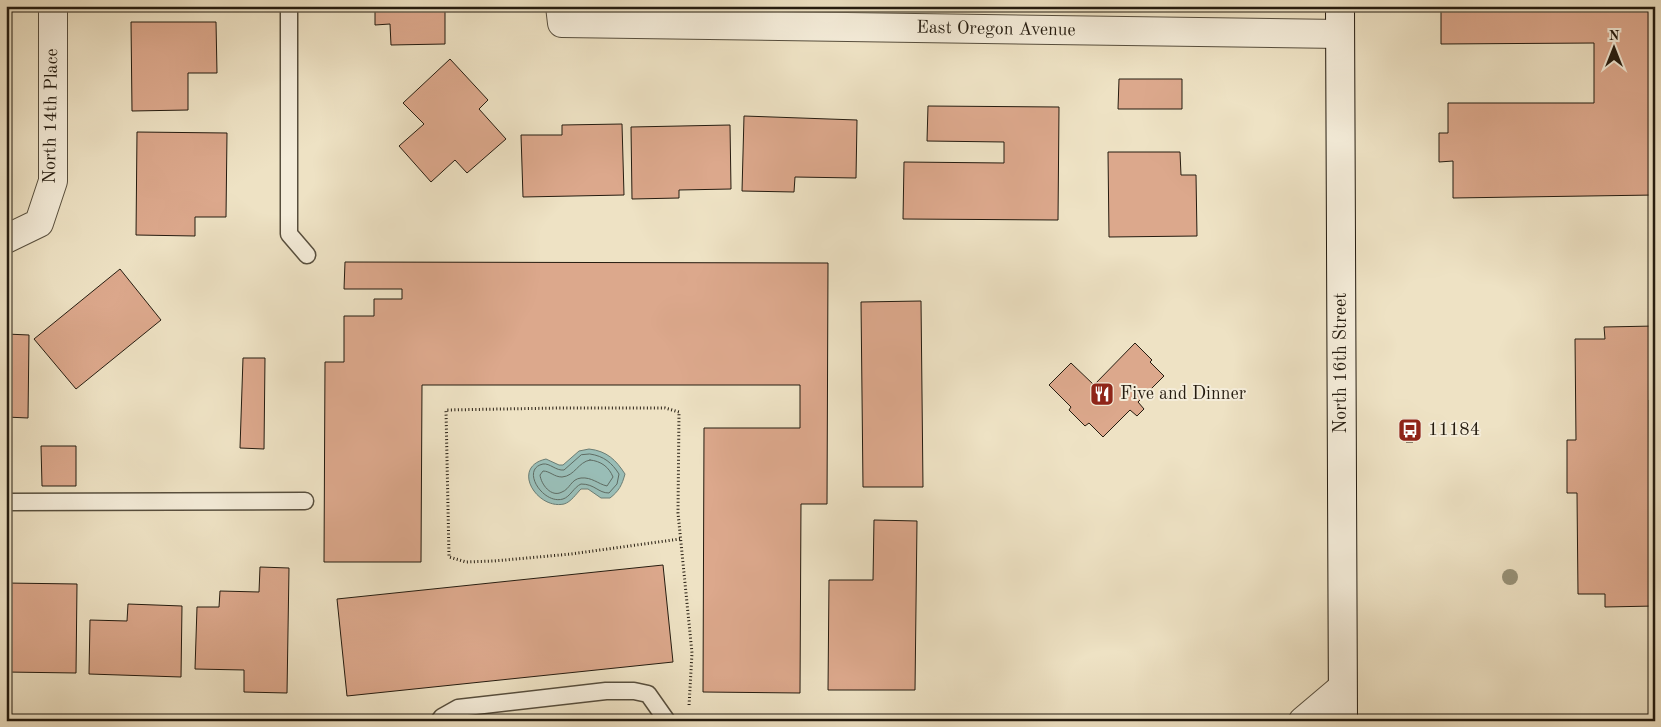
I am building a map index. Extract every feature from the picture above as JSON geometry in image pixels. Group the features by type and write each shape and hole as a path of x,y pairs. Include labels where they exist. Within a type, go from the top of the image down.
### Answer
{"street":[{"name":"North 14th Place","path":"6,239 39,223 53,181 53,6"},
{"name":"North 16th Street","path":"1340,6 1343,721"},
{"name":"East Oregon Avenue","path":"561,14 1340,34"},
{"path":"1303,721 1342,688"}],"lane":[{"path":"288,6 290,234 307,255"},
{"path":"6,502 305,501"},
{"path":"440,721 442,717 458,708 606,691 634,691 648,694 666,721"}],"path":[{"path":"680,539 570,554 494,561 466,562 449,557 446,410 665,408 679,412 678,513 692,654 687,712"}],"water":[{"path":"589,449 606,454 618,464 625,474 620,488 610,498 601,498 588,489 581,489 567,503 554,504 545,501 537,495 531,487 529,478 530,470 535,463 546,459 563,465 579,451"}],"building":[{"path":"375,6 464,7 445,7 445,44 391,45 390,24 375,25"},
{"path":"1441,6 1655,6 1655,195 1453,198 1453,161 1439,162 1439,133 1448,133 1448,103 1594,103 1594,43 1441,44"},
{"path":"131,22 216,22 217,73 188,73 188,110 132,111"},
{"path":"450,59 488,100 479,109 506,139 467,173 455,160 431,182 399,146 424,124 403,103"},
{"path":"1119,79 1182,79 1182,109 1118,109"},
{"path":"928,106 1059,107 1058,220 903,219 904,162 1004,163 1004,142 927,141"},
{"path":"744,116 857,120 856,178 795,177 794,192 742,191"},
{"path":"622,124 624,195 523,197 521,135 562,135 562,125"},
{"path":"730,125 731,189 679,190 679,198 632,199 631,127"},
{"path":"137,132 227,133 226,217 195,217 195,236 136,235"},
{"path":"1108,152 1180,152 1181,175 1196,175 1197,236 1109,237"},
{"path":"345,262 828,263 827,504 801,504 800,693 703,692 704,428 800,428 800,385 422,385 421,562 324,562 325,362 344,362 344,316 374,316 374,299 402,299 402,289 344,289"},
{"path":"120,269 161,320 76,389 34,339"},
{"path":"921,301 923,487 863,487 861,302"},
{"path":"1655,326 1655,400 1649,400 1650,536 1655,536 1655,606 1605,607 1605,594 1578,594 1577,493 1567,493 1567,440 1576,440 1575,339 1605,339 1604,327"},
{"path":"6,334 29,335 28,418 6,417"},
{"name":"Five and Dinner","path":"1135,343 1152,360 1150,362 1164,376 1138,402 1144,409 1137,416 1130,410 1103,437 1089,423 1085,426 1069,410 1071,407 1049,385 1071,363 1094,385"},
{"path":"243,358 265,358 264,449 240,448"},
{"path":"1413,422 1413,442 1406,442 1406,426"},
{"path":"41,446 76,446 76,486 42,486"},
{"path":"874,520 917,521 915,690 828,690 829,580 873,580"},
{"path":"663,565 673,662 347,696 337,599"},
{"path":"260,567 289,568 287,693 244,692 244,670 195,669 197,607 219,607 220,591 259,592"},
{"path":"6,583 77,584 76,673 6,672"},
{"path":"128,604 182,606 181,677 89,674 90,620 127,621"}],"place":[{"name":"Five and Dinner","path":"1102,394"},
{"name":"11184","path":"1410,430"}]}
